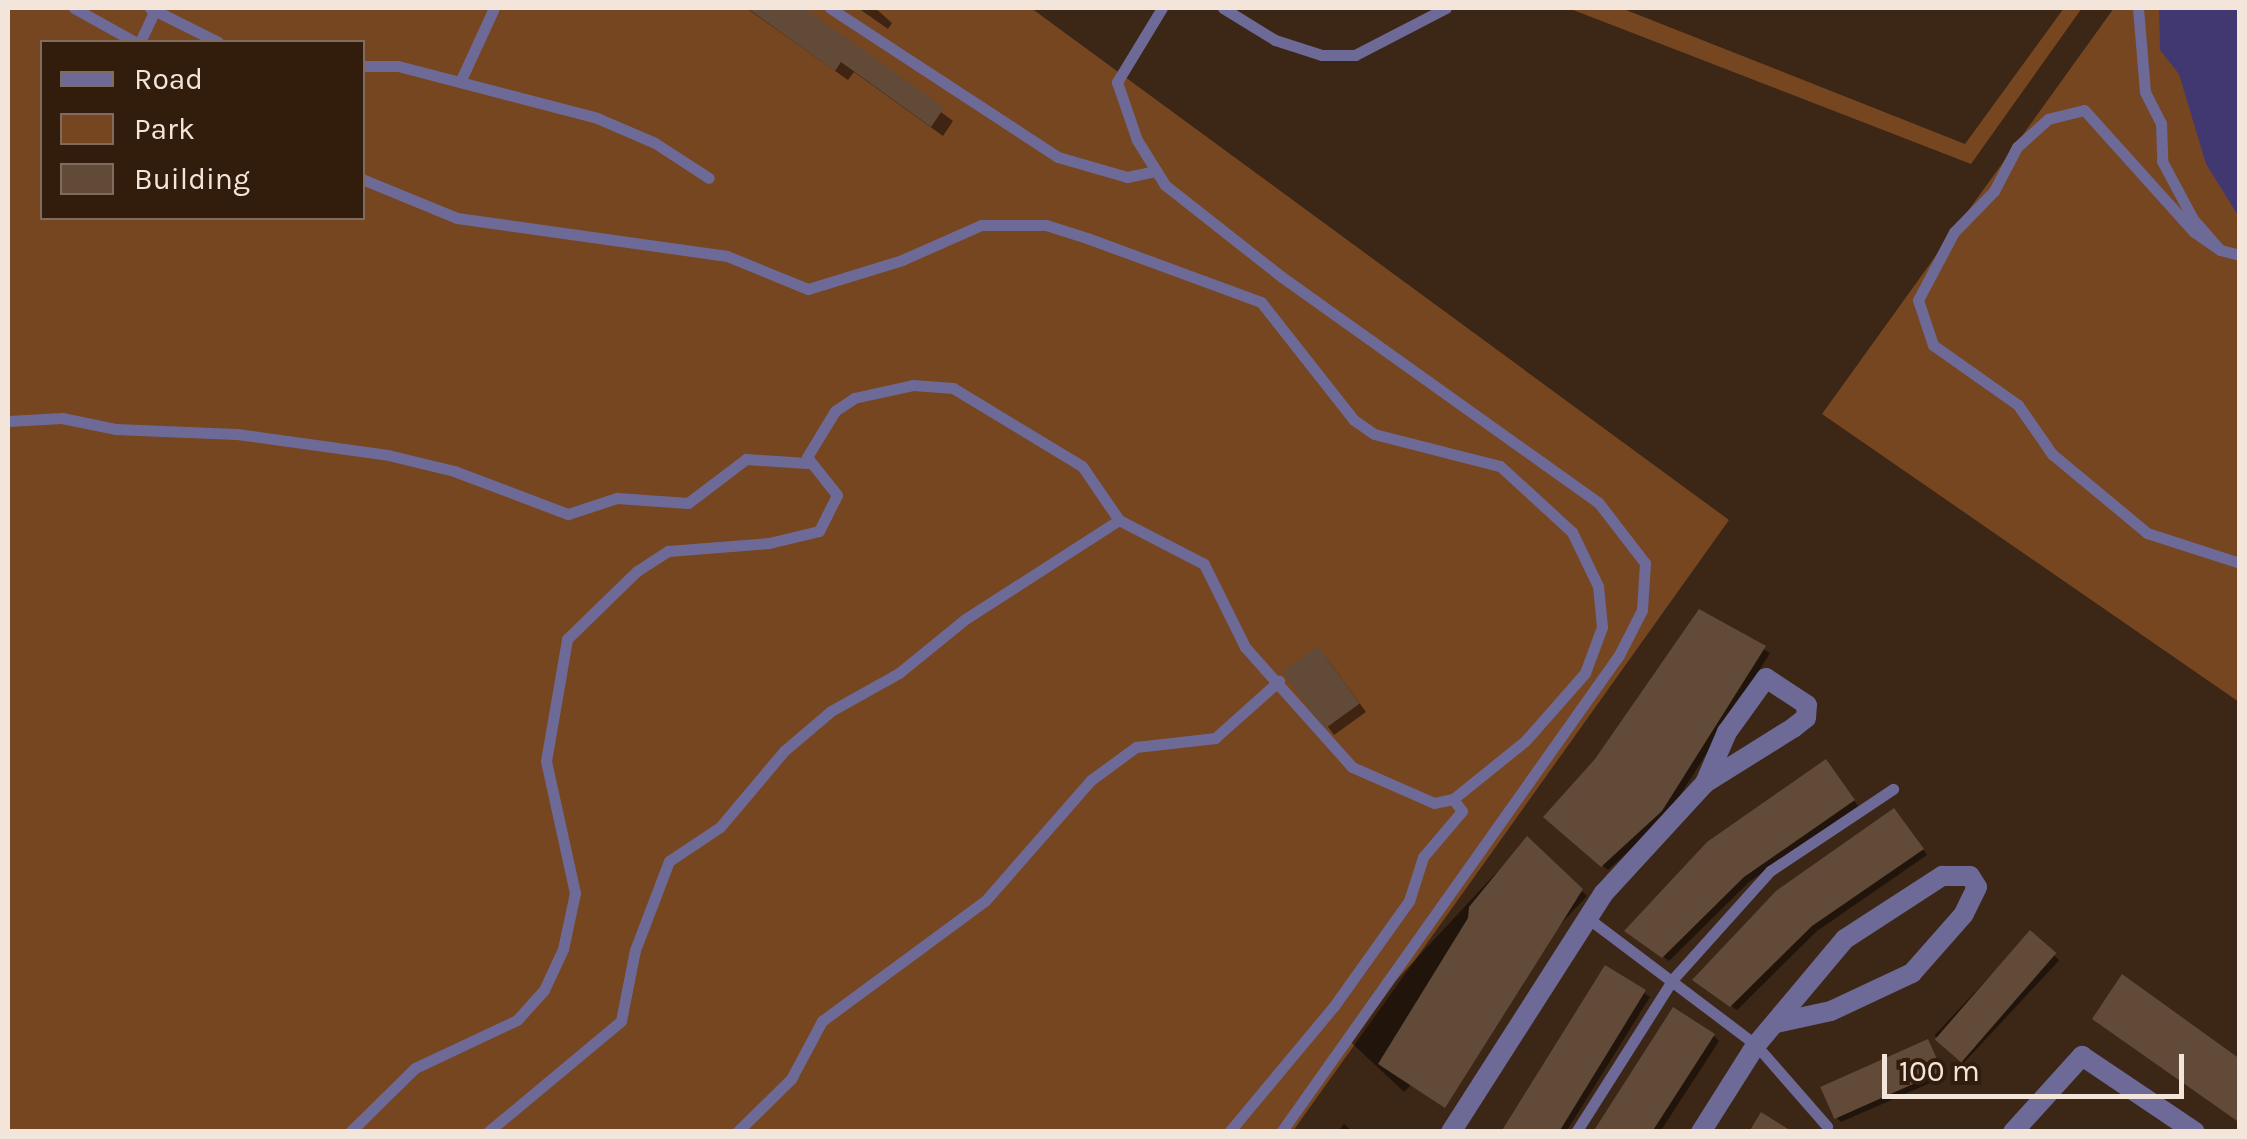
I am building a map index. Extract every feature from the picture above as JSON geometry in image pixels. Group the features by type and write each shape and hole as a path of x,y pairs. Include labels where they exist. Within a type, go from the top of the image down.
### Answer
{"street":[{"path":"1451,1132 1586,916 1705,782 1793,728 1806,718 1807,705 1766,678 1727,732 1705,782"},
{"path":"1701,1132 1756,1045 1846,939 1942,876 1970,876 1977,887 1964,914 1912,973 1831,1010 1776,1023"},
{"path":"2012,1132 2082,1056 2195,1132"}],"lane":[{"path":"74,8 134,40"},
{"path":"460,82 494,8"},
{"path":"830,8 1058,158 1127,177 1156,171"},
{"path":"1162,8 1120,70 1121,98 1156,171 1282,277 1598,502 1645,563 1642,610 1619,655 1281,1132"},
{"path":"1223,8 1276,40 1322,55 1355,55 1446,8"},
{"path":"2138,8 2145,92 2161,124 2162,161 2194,220 2220,250"},
{"path":"139,40 152,10 214,40"},
{"path":"365,66 398,66 597,118 655,142 709,178"},
{"path":"2240,254 2220,250 2183,221 2084,110 2048,119 2017,147 1994,191 1954,232 1918,300 1934,345 2018,405 2052,454 2147,533 2240,563"},
{"path":"365,179 457,218 727,256 808,288 1005,222 1046,225 1261,302 1312,358 1354,420 1374,434 1500,466 1588,554 1602,627 1594,661 1526,741 1453,799 1410,798 1352,767 1233,629 1204,564 1119,520 1082,466 953,388 913,385 854,398 820,429 807,464"},
{"path":"8,421 62,418 115,429 237,434 388,455 454,471 568,514 617,498 688,502 746,459 807,464 837,495 819,531 769,543 668,552 636,572 567,639 546,761 575,893 564,949 544,990 518,1020 414,1068 350,1132"},
{"path":"488,1132 621,1021 635,950 669,861 720,827 784,751 831,711 898,673 964,620 1119,520"},
{"path":"738,1132 791,1079 822,1022 985,901 1090,780 1136,747 1216,738 1278,681"},
{"path":"1576,1132 1673,980 1770,871 1893,789"},
{"path":"1230,1132 1334,1006 1408,901 1424,856 1462,811 1453,799"},
{"path":"1586,916 1756,1045 1827,1126"}],"green space":[{"path":"8,8 1031,8 1729,520 1293,1131 8,1131"},
{"path":"1568,8 1621,8 1965,144 2064,8 2082,8 1971,164"},
{"path":"2114,8 2239,8 2239,702 1822,414"}],"shaded area":[{"path":"2159,8 2239,8 2239,217 2206,164 2179,74 2160,50"}],"building":[{"path":"747,8 804,8 944,108 931,127 841,62 835,71"},
{"path":"1699,609 1766,646 1662,811 1601,867 1543,817 1595,759"},
{"path":"1318,646 1360,703 1324,729 1282,672"},
{"path":"1826,759 1855,800 1744,877 1662,958 1624,931 1707,842"},
{"path":"1894,808 1924,849 1812,926 1730,1007 1692,980 1776,891"},
{"path":"1527,836 1583,889 1445,1108 1378,1064 1468,918 1469,907"},
{"path":"2030,930 2056,953 1961,1062 1935,1039"},
{"path":"1605,965 1646,990 1559,1132 1501,1132"},
{"path":"2122,974 2240,1059 2240,1123 2092,1019"},
{"path":"1673,1007 1715,1034 1652,1132 1593,1132"},
{"path":"1928,1039 1942,1071 1834,1119 1820,1087"},
{"path":"1761,1112 1793,1132 1749,1132"}]}
